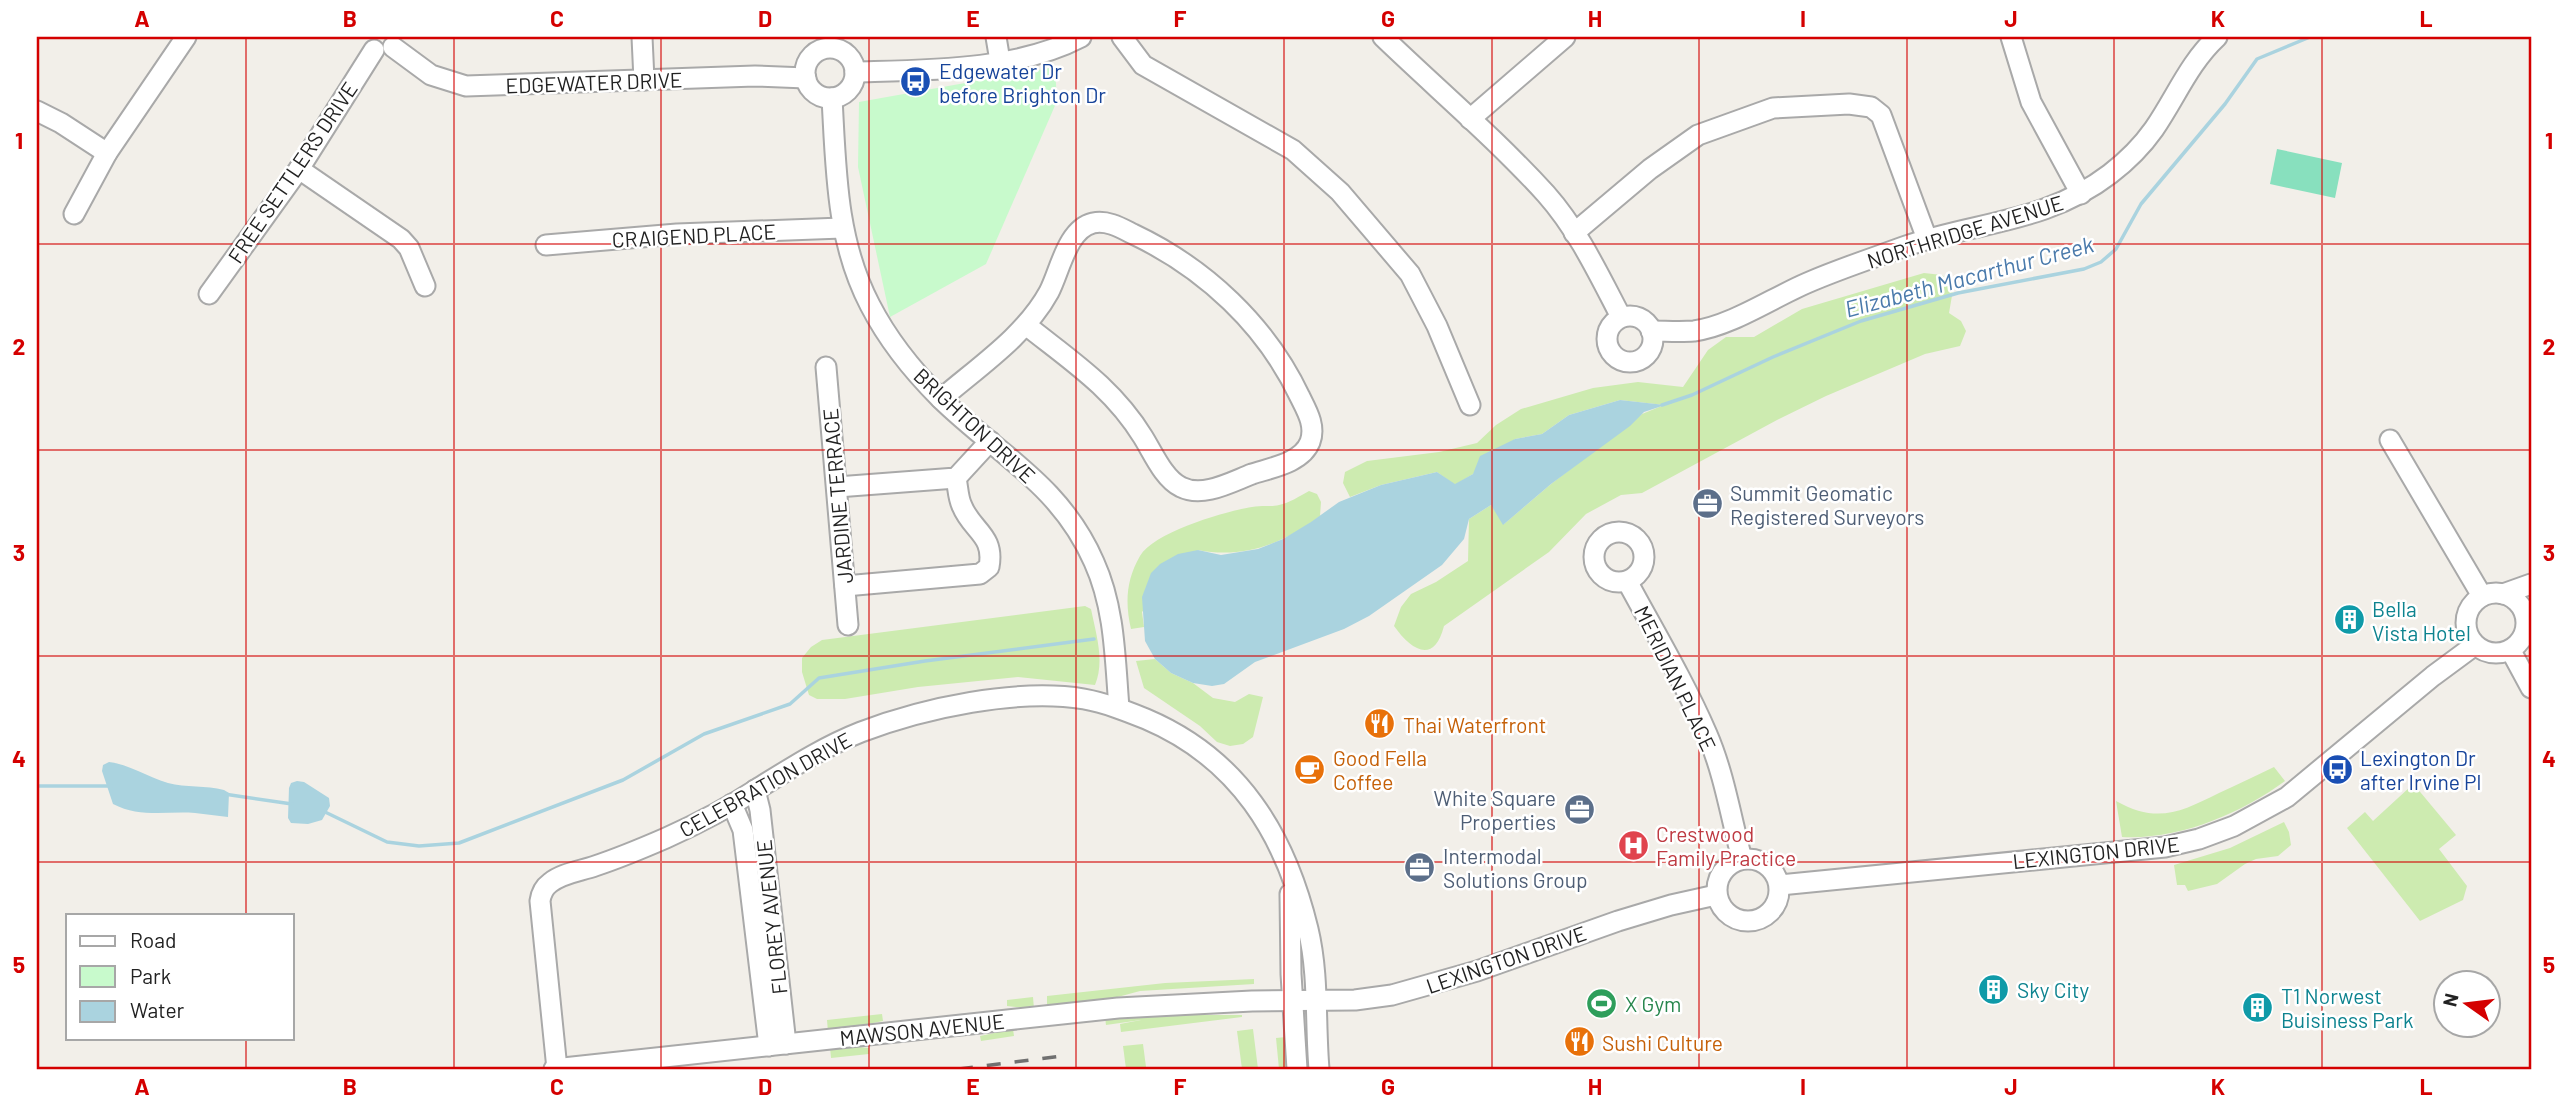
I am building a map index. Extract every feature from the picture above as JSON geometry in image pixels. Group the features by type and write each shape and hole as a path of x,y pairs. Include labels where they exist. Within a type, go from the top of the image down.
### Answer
{"street":[{"path":"74,214 107,153 186,37"},
{"path":"642,37 644,80"},
{"path":"996,37 1000,61"},
{"path":"855,72 953,68 1000,61 1058,49 1081,37"},
{"path":"1122,37 1143,65 1293,150 1340,192 1389,246 1410,274 1437,326 1470,405"},
{"path":"1383,37 1547,195 1586,250 1621,317 1609,328 1609,349 1620,360 1630,362 1645,356 1653,342 1651,331"},
{"path":"1470,119 1565,37"},
{"path":"2011,37 2031,102 2081,194"},
{"name":"NORTHRIDGE AVENUE","path":"1621,317 1639,318 1651,331 1694,331 1718,324 1807,283 1927,239 2025,217 2058,206 2081,194 2132,156 2154,128 2205,41"},
{"name":"EDGEWATER DRIVE","path":"383,43 431,75 466,86 755,76 806,78"},
{"name":"FREE SETTLERS DRIVE","path":"209,293 299,169 383,43"},
{"path":"826,43 846,54 855,72 846,93 832,98 818,95 808,85 806,78 810,59 826,43"},
{"name":"BRIGHTON DRIVE","path":"832,98 837,195 842,228 857,277 882,328 896,349 941,399 1019,464 1066,512 1094,562 1106,596 1113,635 1119,708"},
{"path":"1574,233 1650,169 1698,135 1773,108 1849,104 1871,107 1881,116 1927,239"},
{"path":"37,111 107,153"},
{"path":"299,169 409,248 425,286"},
{"path":"941,399 1026,325 1048,294 1073,238 1083,228 1094,223 1114,225 1171,254 1207,280 1239,309 1284,366 1312,425 1310,441 1297,457 1229,483 1198,491 1181,487 1169,477 1128,412 1111,394 1026,325"},
{"name":"CRAIGEND PLACE","path":"546,245 677,234 842,228"},
{"name":"JARDINE TERRACE","path":"826,368 848,625"},
{"path":"2390,440 2482,596"},
{"path":"837,487 956,478 990,441"},
{"path":"845,586 980,574 989,567 991,556 987,542 962,506 956,478"},
{"name":"MERIDIAN PLACE","path":"1627,581 1684,685 1708,736 1742,859"},
{"path":"2503,594 2531,584"},
{"path":"2495,592 2503,594 2516,599 2528,612 2527,627 2522,639 2511,651 2494,654 2484,651 2468,636 2466,622 2470,607 2482,596 2495,592"},
{"name":"LEXINGTON DRIVE","path":"1780,885 2165,847 2199,839 2234,826 2287,797 2433,676 2475,645"},
{"path":"2511,651 2531,688"},
{"name":"CELEBRATION DRIVE","path":"556,1069 540,901 545,887 565,875 663,839 732,804 818,751 859,733 900,719 950,707 1022,697 1054,696 1084,699 1119,708 1169,729 1225,769 1265,819 1280,847 1307,928 1314,966 1319,1069"},
{"name":"FLOREY AVENUE","path":"755,790 760,810 778,1045"},
{"name":"FLOREY AVENUE","path":"732,804 743,830 778,1045"},
{"path":"1742,859 1764,863 1771,868 1780,885 1777,902 1770,911 1755,921 1733,918 1724,910 1716,895 1719,878 1724,869 1742,859"},
{"name":"CELEBRATION DRIVE","path":"1290,876 1292,1000 1297,1069"},
{"name":"LEXINGTON DRIVE","path":"1292,1000 1355,1000 1419,988 1497,964 1618,921 1716,895"},
{"name":"MAWSON AVENUE","path":"556,1069 1118,1008 1292,1000"}],"green space":[{"path":"1055,67 1057,101 986,264 890,317 858,167 859,102"},
{"path":"2277,149 2342,163 2335,198 2270,184"},
{"path":"1924,273 1942,275 1954,284 1949,313 1961,321 1966,331 1960,346 1925,354 1826,396 1642,493 1621,495 1586,514 1549,552 1444,626 1440,638 1428,649 1415,647 1394,626 1401,607 1411,594 1436,582 1468,561 1469,519 1491,505 1504,524 1642,414 1664,405 1620,400 1569,415 1542,434 1515,439 1473,474 1455,485 1437,472 1381,485 1350,497 1343,483 1345,472 1367,461 1439,452 1477,443 1496,425 1521,409 1593,388 1638,382 1683,387 1708,350 1726,337 1754,337 1802,309"},
{"path":"1309,491 1317,494 1321,502 1320,516 1292,534 1262,547 1231,552 1198,550 1142,612 1144,627 1131,629 1128,610 1129,583 1135,565 1148,547 1175,531 1209,518 1252,507 1276,506"},
{"path":"1085,606 1091,609 1099,647 1095,685 1018,677 918,687 845,699 817,699 809,695 802,672 802,658 811,647 822,640"},
{"path":"1155,659 1171,673 1193,683 1213,698 1235,702 1249,694 1263,697 1253,737 1243,744 1230,746 1217,742 1200,726 1144,688 1136,661"},
{"path":"2274,767 2285,781 2229,814 2165,834 2122,837 2116,801 2144,812 2169,813 2193,806"},
{"path":"2410,787 2412,790 2416,787 2456,835 2439,849 2467,886 2463,900 2420,921 2347,828 2365,812 2373,821"},
{"path":"2284,822 2291,845 2278,856 2256,859 2245,864 2217,884 2188,891 2185,885 2177,885 2174,865 2230,848"},
{"path":"1254,979 1254,984 1140,991 1103,1001 1047,1008 1047,996 1165,983"},
{"path":"1033,997 1034,1009 1007,1006 1007,1000"},
{"path":"882,1014 883,1021 828,1032 827,1020"},
{"path":"1105,1017 1242,1017 1121,1032 1120,1024 1141,1020 1106,1025"},
{"path":"1013,1029 1014,1036 981,1041 980,1036"},
{"path":"1253,1029 1258,1069 1242,1069 1237,1031"},
{"path":"1286,1037 1288,1069 1279,1069 1276,1038"},
{"path":"1143,1044 1146,1067 1126,1069 1123,1046"},
{"path":"830,1047 869,1048 869,1054 831,1058"}],"water":[{"path":"1620,400 1665,405 1644,412 1630,426 1551,484 1503,525 1491,505 1469,519 1464,539 1442,565 1369,616 1344,629 1255,662 1224,684 1212,686 1193,683 1171,673 1155,659 1145,641 1142,597 1151,573 1160,564 1178,554 1198,550 1221,555 1258,549 1283,539 1339,502 1381,485 1437,472 1455,484 1473,474 1480,456 1515,439 1542,434 1569,415"},
{"path":"109,762 168,783 224,790 229,793 228,817 133,811 113,804 102,771 103,765"},
{"path":"304,782 329,798 330,806 322,820 308,824 291,823 288,818 289,788 291,783"}],"waterway":[{"name":"Elizabeth Macarthur Creek","path":"1662,405 1692,395 1773,357 1861,321 1958,293 2084,269 2101,262 2116,249 2141,204 2225,104 2257,59 2310,37"},
{"name":"Elizabeth Macarthur Creek","path":"323,811 387,842 419,846 459,843 623,780 704,734 790,704 819,678 1094,639"},
{"name":"Elizabeth Macarthur Creek","path":"37,786 111,786"},
{"name":"Elizabeth Macarthur Creek","path":"224,794 292,804"}],"railway":[{"path":"959,1069 1070,1055"}],"place":[{"name":"Edgewater Dr before Brighton Dr","path":"916,82"},
{"name":"Summit Geomatic Registered Surveyors","path":"1707,504"},
{"name":"Bella Vista Hotel","path":"2349,620"},
{"name":"Thai Waterfront","path":"1380,724"},
{"name":"Good Fella Coffee","path":"1310,769"},
{"name":"Lexington Dr after Irvine Pl","path":"2337,769"},
{"name":"White Square Properties","path":"1579,809"},
{"name":"Crestwood Family Practice","path":"1633,845"},
{"name":"Intermodal Solutions Group","path":"1420,867"},
{"name":"Sky City","path":"1994,989"},
{"name":"X Gym","path":"1602,1003"},
{"name":"T1 Norwest Buisiness Park","path":"2258,1007"},
{"name":"Sushi Culture","path":"1579,1042"}]}
